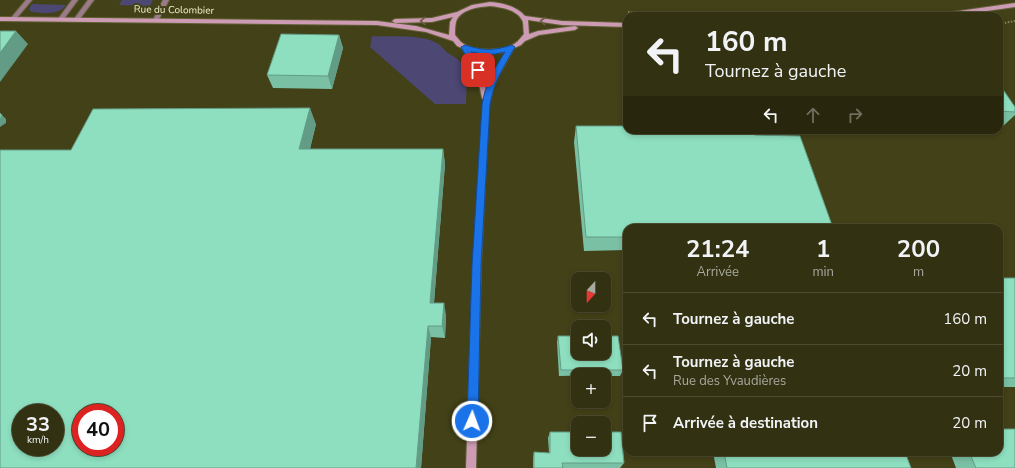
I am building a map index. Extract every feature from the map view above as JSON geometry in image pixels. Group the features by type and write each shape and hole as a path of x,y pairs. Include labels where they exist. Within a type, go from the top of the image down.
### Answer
{"main road":[{"path":"523,39 526,33 526,26 522,17 511,8 501,5 479,5 460,12 454,18 451,25 451,32 454,39 465,47 478,52 489,53 500,52 512,47 523,39 551,31 610,25"},
{"path":"966,12 1015,5"},
{"name":"Rue du Colombier","path":"0,19 348,22 444,19 460,12"},
{"path":"522,17 562,23 623,25"},
{"name":"Rue du Colombier","path":"348,22 412,27 441,34 454,39"},
{"path":"465,47 480,75 486,105"},
{"path":"471,468 477,265 486,105 488,92 496,71 512,47"}],"lane":[{"path":"13,19 29,0"},
{"path":"61,19 75,0"},
{"path":"77,20 91,0"},
{"path":"156,20 166,0"}],"path":[{"path":"623,12 785,12"},
{"path":"1003,23 1015,21"}],"shaded area":[{"path":"122,0 153,0 150,6 119,5"},
{"path":"32,4 66,5 59,11 45,13 31,12 29,9"},
{"path":"372,36 405,36 423,38 438,44 458,60 464,67 467,87 466,104 435,104 370,47"}],"building":[{"path":"0,31 16,31 0,53"},
{"path":"281,34 339,35 328,76 267,75"},
{"path":"1003,89 1015,107 1015,112 1003,111"},
{"path":"310,108 299,149 443,149 430,303 444,303 442,326 428,326 416,468 0,468 0,150 71,150 93,109"},
{"path":"576,126 623,126 623,134 754,134 800,136 832,224 623,224 623,237 586,237"},
{"path":"1003,278 1015,278 1015,378 1003,378"},
{"path":"558,336 571,336 571,360 611,360 611,336 618,336 623,370 611,370 611,368 571,368 571,370 561,370"},
{"path":"1003,429 1015,429 1015,468 976,468 971,456 1003,456"},
{"path":"550,432 571,432 571,456 611,456 611,432 621,432 624,463 562,463 563,468 534,468 534,452 550,453"},
{"path":"725,456 906,456 911,468 727,468"}],"route":[{"path":"472,421 477,265 486,105 488,92 496,71 512,47 500,52 489,53 478,52 465,47 478,70"}]}
